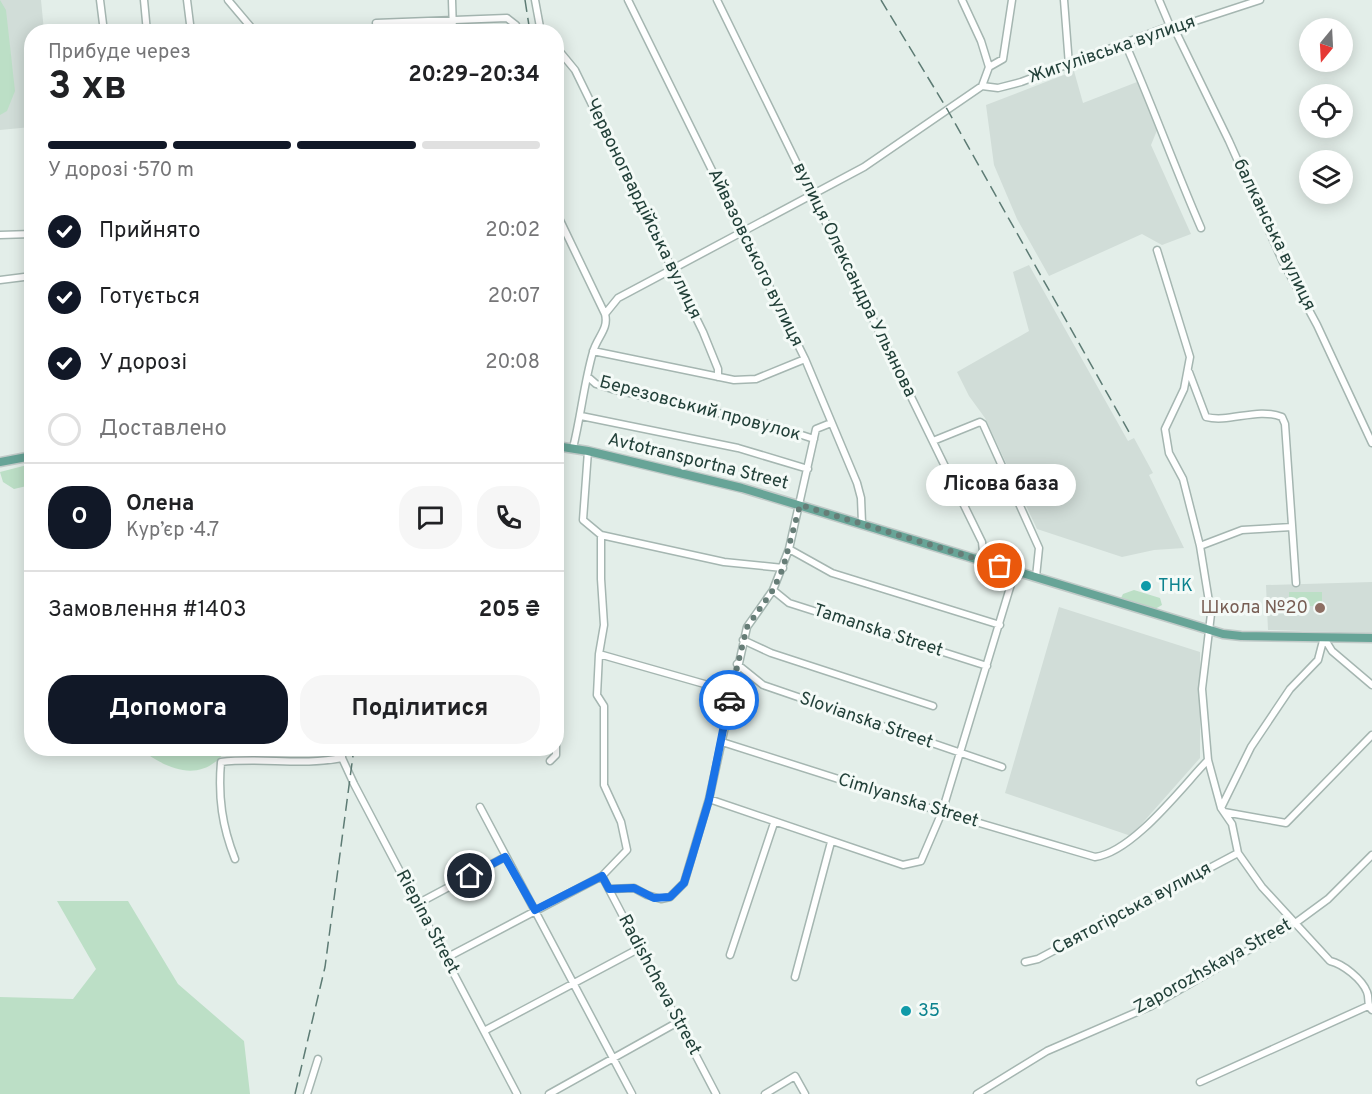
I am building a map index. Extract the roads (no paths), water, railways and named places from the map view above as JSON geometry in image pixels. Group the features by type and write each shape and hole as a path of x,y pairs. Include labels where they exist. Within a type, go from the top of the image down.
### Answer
{"main road":[{"name":"Avtotransportna Street","path":"564,446 800,505 1209,630 1241,636 1372,638"},
{"path":"0,462 24,458"}],"street":[{"path":"100,0 103,24"},
{"path":"144,0 146,24"},
{"path":"187,0 190,24"},
{"path":"228,0 248,24"},
{"path":"452,0 454,24"},
{"path":"535,0 539,24"},
{"name":"Айвазовського вулиця","path":"628,0 805,359 857,483 861,498 862,523"},
{"name":"вулиця Олександра Ульянова","path":"717,0 982,542 984,561"},
{"path":"605,314 618,298 813,197 864,167 982,86 989,67 981,41 962,0"},
{"path":"989,67 1003,59 1012,0"},
{"path":"1064,0 1069,65"},
{"name":"балканська вулиця","path":"1160,0 1229,141 1282,260 1317,325 1372,443"},
{"name":"Жигулівська вулиця","path":"982,86 998,88 1172,27 1260,0"},
{"path":"376,23 507,18 515,24"},
{"path":"1125,43 1162,128 1167,148 1201,228"},
{"name":"Червоногвардійська вулиця","path":"564,57 575,70 703,332 718,369 718,377"},
{"path":"564,229 607,321 593,351 573,447"},
{"path":"0,236 24,234"},
{"path":"1157,250 1190,357 1189,372 1165,429 1169,453 1183,479 1200,546 1211,614 1202,689 1208,760 1223,810 1232,824 1238,853 1262,887 1294,924 1330,961 1344,964 1368,992 1370,1008 1200,1082"},
{"path":"0,280 24,277"},
{"path":"593,351 734,380 756,379 805,359"},
{"path":"1189,372 1206,417 1213,419 1248,413 1274,414 1282,417 1285,424 1296,583"},
{"name":"Березовський провулок","path":"588,377 596,384 612,389 771,425 814,439"},
{"path":"581,416 738,448 808,469"},
{"path":"933,441 980,422 983,424 1039,548 1036,577"},
{"path":"609,889 634,888 662,899 676,892 684,883 709,800 732,685 747,627 773,590 783,568 800,505 816,429 831,423"},
{"path":"588,451 583,520 601,535 724,562 783,568"},
{"path":"1200,546 1242,530 1292,527"},
{"path":"446,958 602,876 627,850 621,822 604,784 604,706 597,694 599,654 604,625 601,535"},
{"path":"789,549 832,573 1000,625"},
{"path":"709,800 903,865 919,862 927,853 942,812 1016,571"},
{"name":"Tamanska Street","path":"773,590 789,603 987,666"},
{"path":"1324,637 1332,651 1372,685"},
{"path":"1223,810 1251,747 1290,689 1318,660 1324,637"},
{"path":"743,640 771,653 933,706"},
{"path":"599,654 715,687 732,685"},
{"name":"Slovianska Street","path":"737,664 764,685 1002,767"},
{"path":"1223,810 1287,823 1372,735"},
{"name":"Cimlyanska Street","path":"722,742 942,812 1095,857 1111,853 1132,837 1208,760"},
{"path":"549,761 555,756"},
{"path":"235,859 222,821 219,790 221,762 243,759 319,763 342,758"},
{"name":"Riepina Street","path":"342,758 517,1094"},
{"path":"480,807 632,1094"},
{"path":"730,955 774,823"},
{"path":"795,977 831,842"},
{"name":"Святогірська вулиця","path":"1025,962 1038,958 1238,853"},
{"name":"Zaporozhskaya Street","path":"977,1094 1047,1051 1150,1006 1294,924 1328,899 1372,855"},
{"path":"417,904 505,857"},
{"name":"Radishcheva Street","path":"602,876 716,1094"},
{"path":"484,1031 640,948"},
{"path":"549,1094 678,1022"},
{"path":"307,1094 318,1059"},
{"path":"765,1094 795,1076 805,1094"}],"railway":[{"path":"525,0 529,24"},
{"path":"881,0 947,109 1129,432"},
{"path":"295,1094 325,967 353,756"}],"place":[{"name":"Лісова база","path":"1000,566"},
{"name":"ТНК","path":"1146,586"},
{"name":"Школа №20","path":"1320,608"},
{"name":"35","path":"906,1011"}]}
